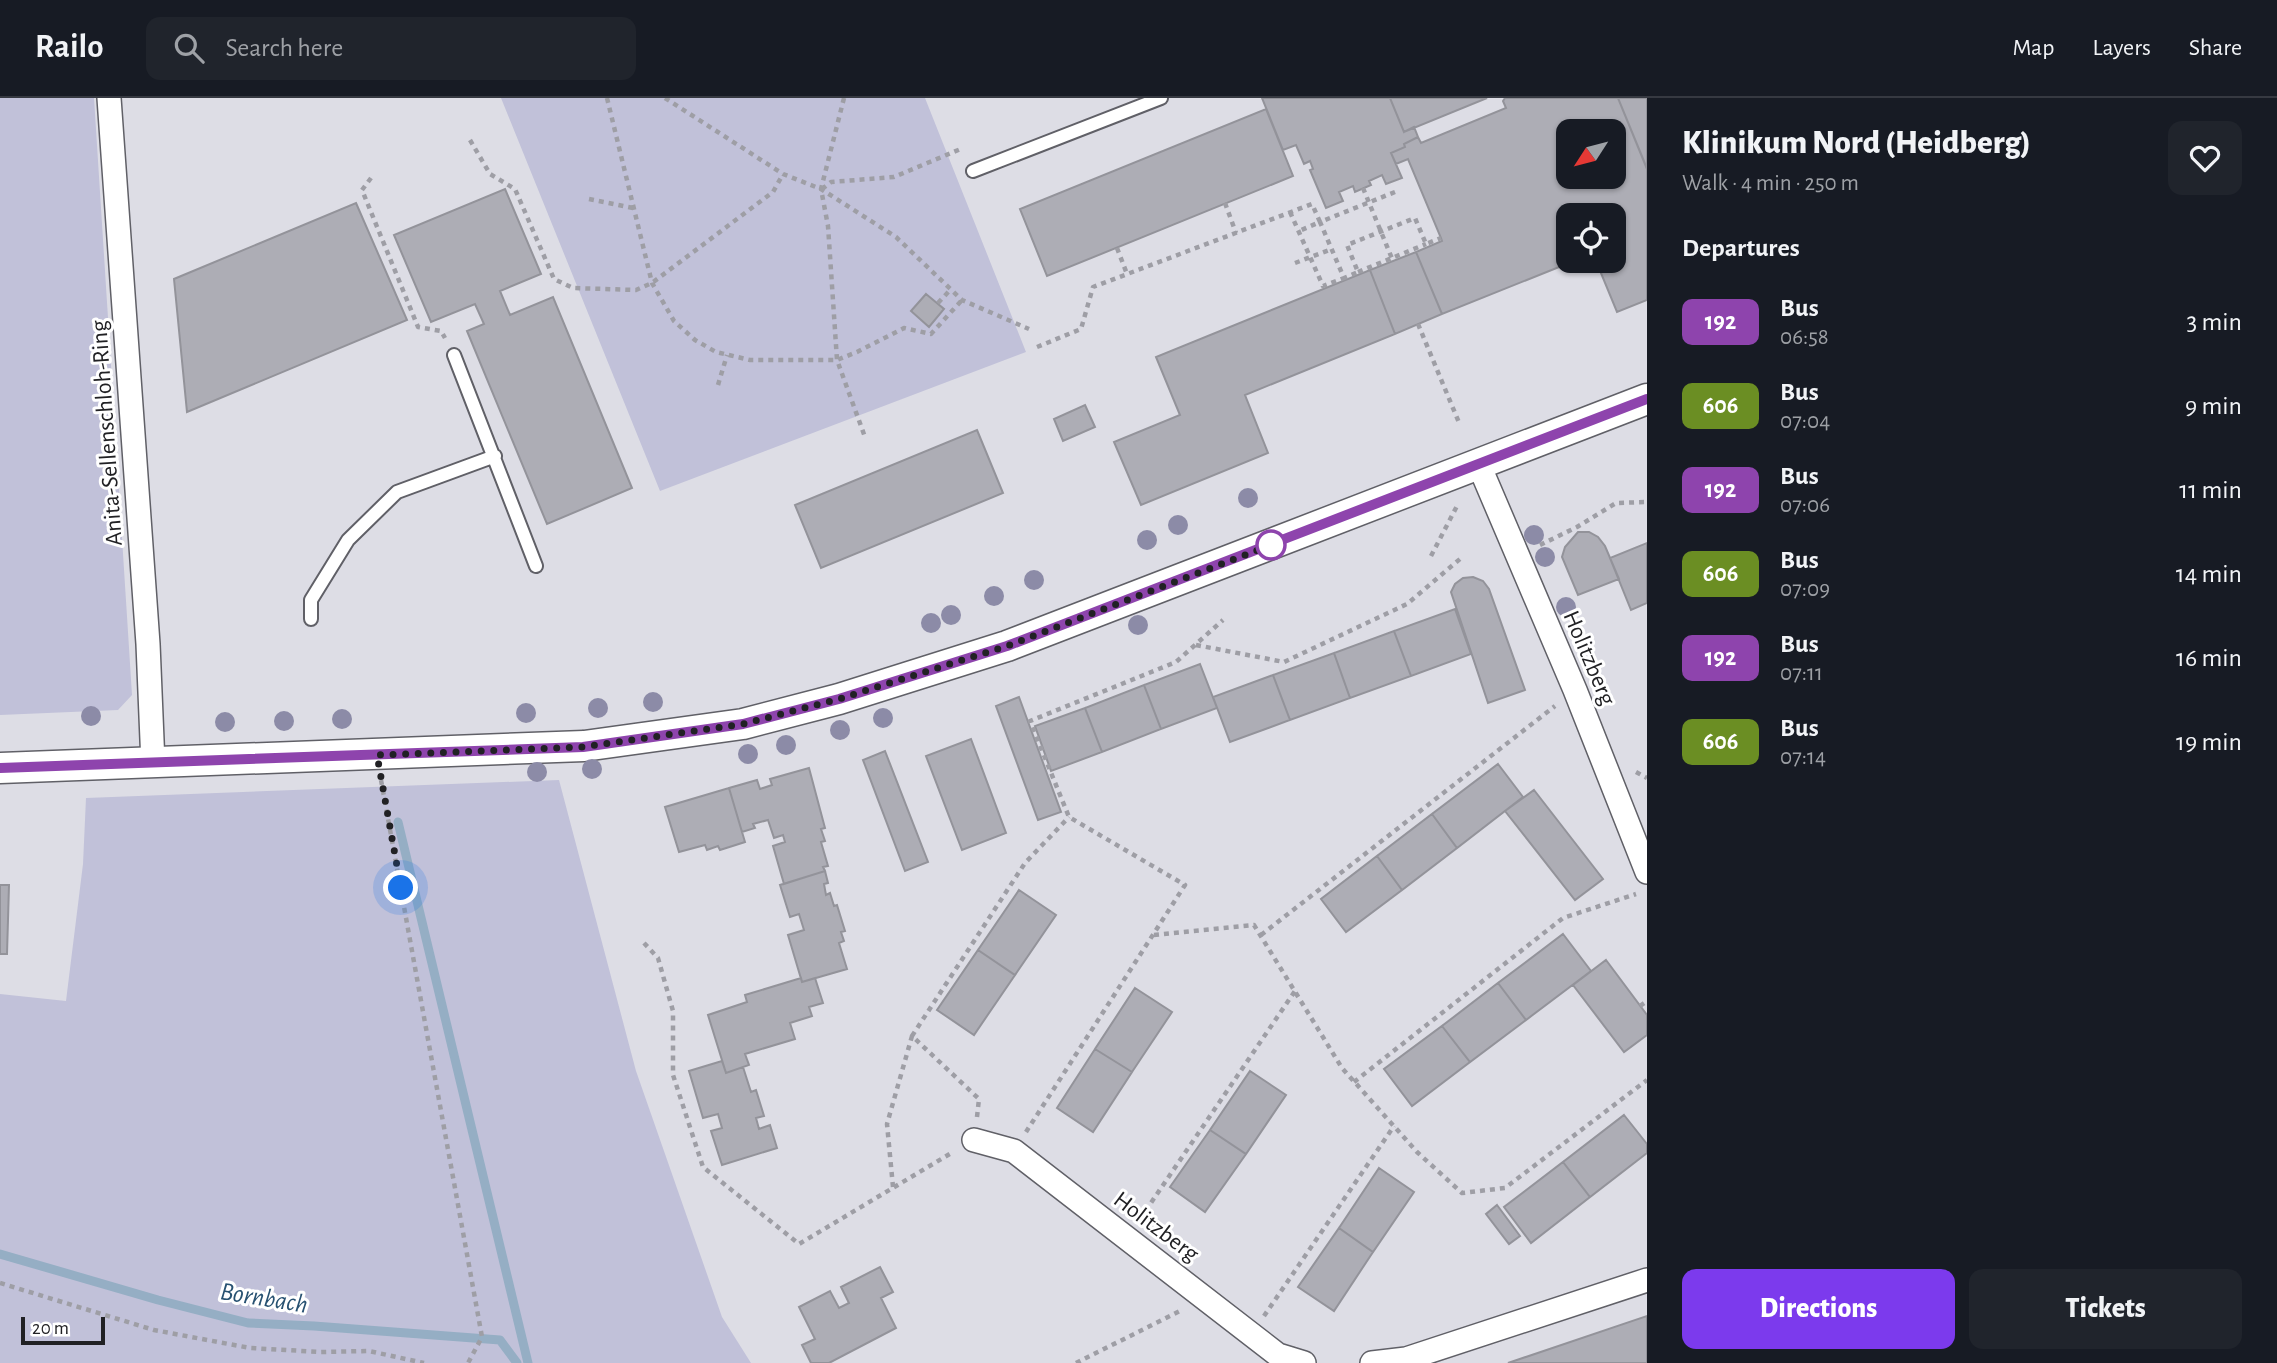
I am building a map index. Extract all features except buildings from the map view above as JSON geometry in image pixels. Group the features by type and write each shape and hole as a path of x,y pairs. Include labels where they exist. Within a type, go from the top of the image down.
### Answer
{"street":[{"name":"Anita-Sellenschloh-Ring","path":"109,98 145,594 153,764"},
{"path":"0,768 583,747 743,724 839,699 1007,646 1647,399"},
{"name":"Holitzberg","path":"1479,465 1575,690 1647,872"},
{"name":"Holitzberg","path":"974,1140 1014,1151 1278,1355 1304,1363"},
{"path":"1371,1363 1406,1359 1647,1280"}],"lane":[{"path":"973,171 1161,98"},
{"path":"454,355 536,566"},
{"path":"311,619 311,600 348,540 397,492 495,456"}],"path":[{"path":"607,98 652,284 674,321 695,340 716,352 764,361 837,360 904,328 931,334 962,300"},
{"path":"665,98 783,174 821,189 896,237 962,300 1030,329"},
{"path":"844,98 821,189 828,226 837,360 865,437"},
{"path":"470,140 490,174 515,189 554,279 573,288 636,290 652,284 773,192 783,174"},
{"path":"821,189 831,182 894,177 963,148"},
{"path":"371,178 362,190 418,327 441,331 454,355"},
{"path":"1363,188 1392,260"},
{"path":"1299,231 1395,192"},
{"path":"589,199 633,208"},
{"path":"1226,203 1236,233"},
{"path":"1037,347 1081,329 1093,287 1312,204 1344,278"},
{"path":"1290,212 1323,286 1441,238"},
{"path":"1358,272 1347,245 1415,218 1426,244"},
{"path":"1117,248 1127,274"},
{"path":"1295,263 1332,249"},
{"path":"938,303 951,289"},
{"path":"1418,324 1460,425"},
{"path":"718,385 727,355"},
{"path":"1431,556 1458,504 1447,477"},
{"path":"1540,545 1577,527 1616,503 1647,502"},
{"path":"1196,645 1284,662 1406,604 1460,559"},
{"path":"1014,1151 1185,885 1069,817 1030,721 1177,662 1223,620"},
{"path":"1261,935 1575,690"},
{"path":"377,755 482,1337 468,1363"},
{"path":"893,1188 887,1124 912,1036 1025,863 1069,817"},
{"path":"1354,1082 1563,918 1647,891"},
{"path":"1153,935 1254,925 1342,1068 1417,1152 1462,1193 1505,1188 1647,1080"},
{"path":"644,943 657,958 673,1012 673,1075 703,1167 799,1244 974,1140 979,1099 912,1036"},
{"path":"1127,1238 1294,991"},
{"path":"1640,1006 1647,1001"},
{"path":"1252,1334 1394,1126"},
{"path":"0,1283 154,1330 250,1348 321,1352 369,1351 424,1363"},
{"path":"1076,1363 1206,1298"}],"shaded area":[{"path":"0,98 94,98 132,695 118,710 0,715"},
{"path":"501,98 925,98 1026,352 660,491"},
{"path":"559,780 636,1071 722,1317 751,1363 0,1363 0,994 66,1001 83,864 86,798"}],"waterway":[{"path":"398,822 528,1363"},
{"name":"Bornbach","path":"0,1254 248,1323 500,1340 517,1363"}],"bus line":[{"name":"192","path":"0,768 583,747 743,724 839,699 1007,646 1647,399"}],"route":[{"path":"401,888 377,755 583,747 743,724 839,699 954,664 1271,545"}]}
